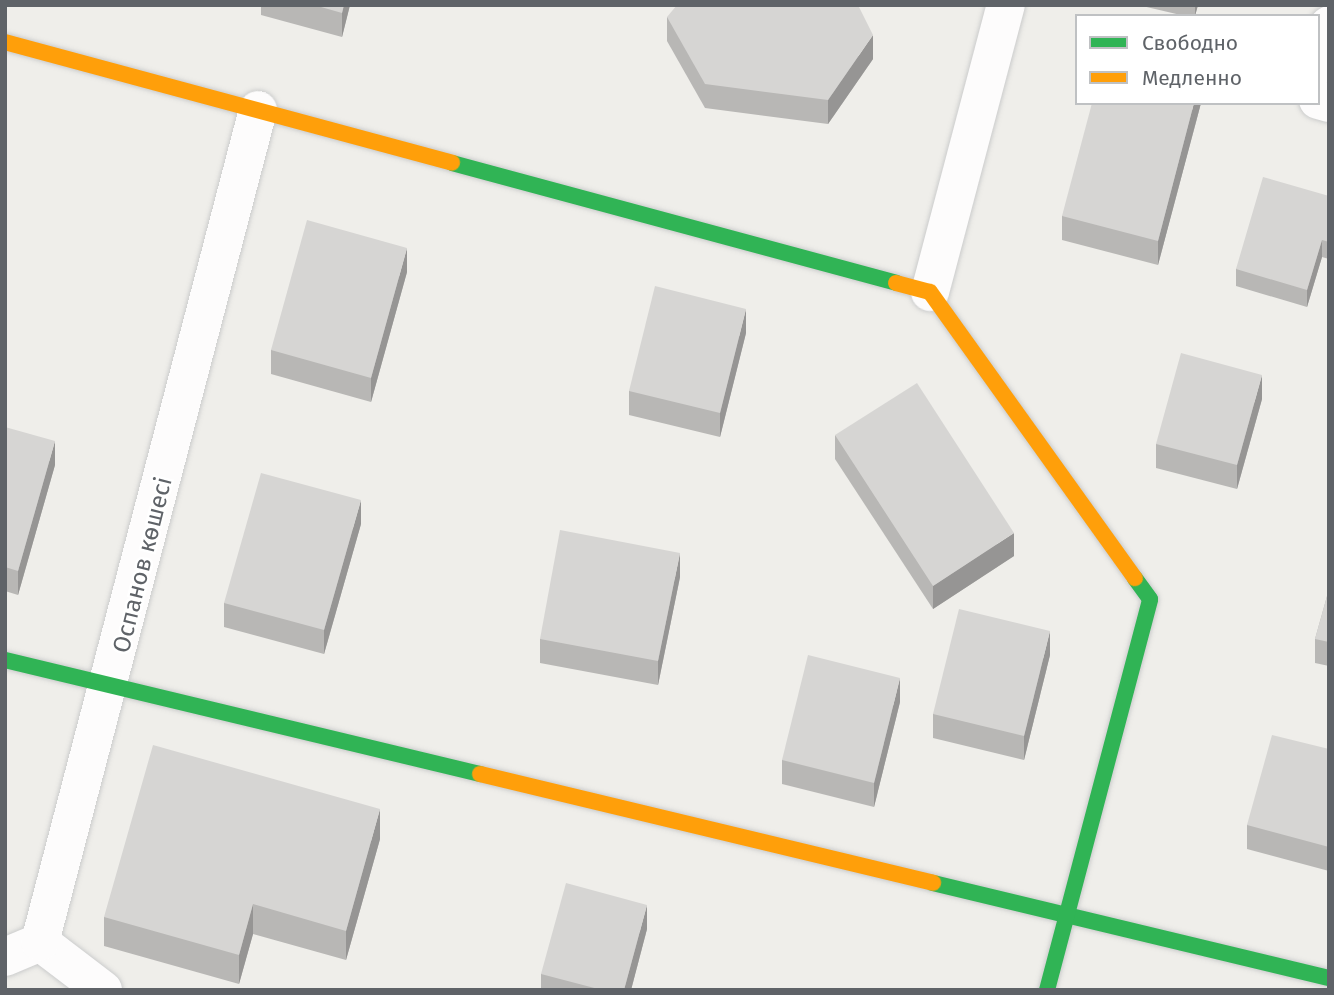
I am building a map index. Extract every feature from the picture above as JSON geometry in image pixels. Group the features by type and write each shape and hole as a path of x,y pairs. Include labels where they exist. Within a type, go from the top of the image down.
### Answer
{"street":[{"path":"930,292 1006,5"},
{"path":"1320,59 1329,25"},
{"path":"5,42 930,292 1150,598 1047,990"},
{"name":"Оспанов көшесі","path":"40,942 111,688 258,110"},
{"path":"5,660 1064,919 1329,978"},
{"path":"5,957 40,942 103,990"}],"building":[{"path":"314,5 344,5 342,13"},
{"path":"677,5 858,5 873,35 828,100 705,84 667,17"},
{"path":"1091,105 1193,105 1158,241 1062,216"},
{"path":"1263,177 1329,196 1329,242 1322,240 1307,290 1236,269"},
{"path":"307,220 407,248 371,378 271,350"},
{"path":"655,286 746,309 720,413 629,391"},
{"path":"1181,353 1262,375 1237,465 1156,444"},
{"path":"917,383 1014,533 933,586 835,435"},
{"path":"5,427 55,441 18,571 5,567"},
{"path":"261,473 361,500 324,630 224,603"},
{"path":"560,530 680,553 658,661 540,639"},
{"path":"1329,589 1329,642 1315,639"},
{"path":"959,609 1050,631 1024,736 933,714"},
{"path":"808,655 900,678 874,783 782,760"},
{"path":"1272,735 1329,749 1329,847 1247,825"},
{"path":"153,745 380,809 346,931 253,904 239,955 104,917"},
{"path":"566,883 647,905 624,990 602,990 541,974"}],"traffic: fast":[{"path":"452,163 896,283"},
{"path":"1047,990 1150,599 1135,578"},
{"path":"5,660 480,774"},
{"path":"933,883 1329,978"}],"traffic: slow":[{"path":"5,42 452,163"},
{"path":"896,283 930,292 1135,578"},
{"path":"480,774 933,883"}]}
